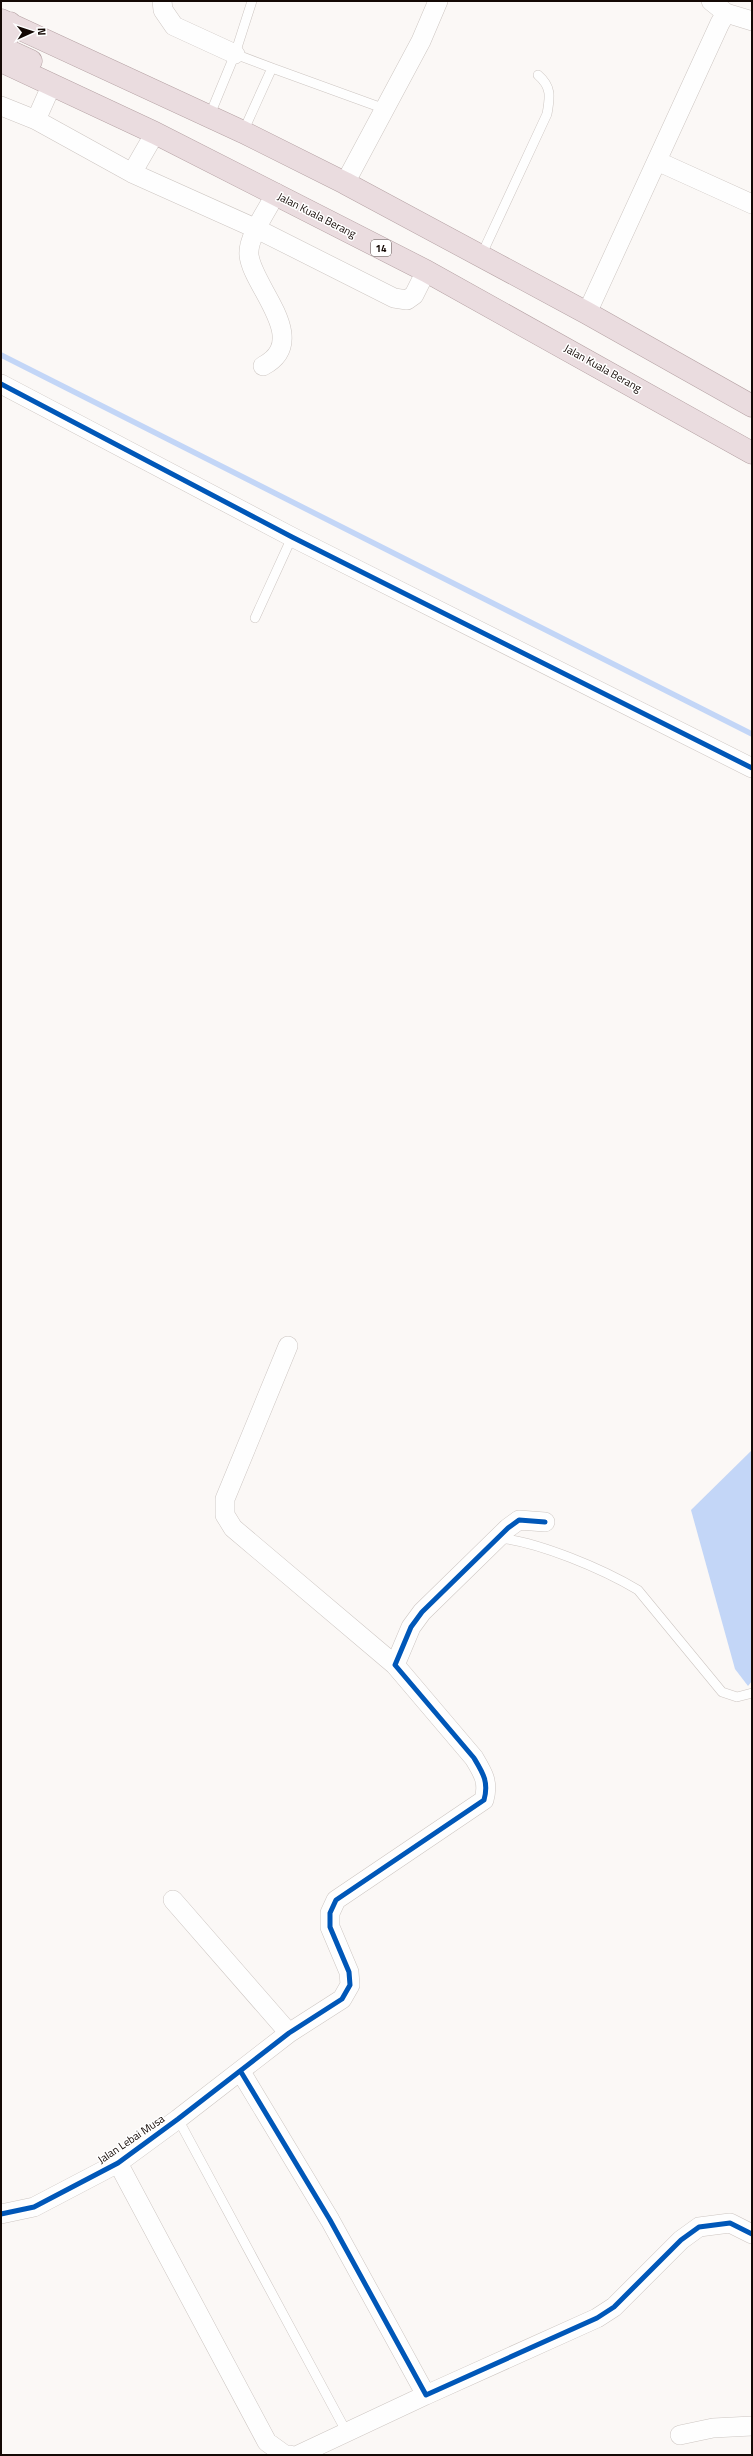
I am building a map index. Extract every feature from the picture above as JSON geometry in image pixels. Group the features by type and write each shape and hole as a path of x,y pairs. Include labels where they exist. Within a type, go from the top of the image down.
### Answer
{"highway":[{"path":"52,84 49,74 41,65 7,50 5,22 243,132 344,183 587,313 752,406"},
{"name":"Jalan Kuala Berang","path":"1,61 155,133 276,193 426,271 752,452"}],"street":[{"path":"162,1 163,10 174,26 235,54"},
{"path":"344,183 421,41 438,1"},
{"path":"711,1 726,12 752,21"},
{"path":"587,313 726,12"},
{"path":"36,120 52,84"},
{"path":"1,106 36,120 132,173 257,229 394,298 407,300 414,295 426,271"},
{"path":"132,173 155,133"},
{"path":"657,160 752,204"},
{"path":"263,366 274,360 280,350 281,332 277,314 251,261 250,244 276,193"},
{"path":"1,384 292,537 752,768"},
{"path":"288,1346 225,1499 225,1515 233,1528 395,1665 411,1627 422,1612 498,1538 519,1520 546,1522"},
{"name":"Jalan Lebai Musa","path":"1,2214 34,2207 118,2163 241,2072 289,2033 342,1999 350,1985 349,1972 330,1927 330,1913 336,1900 484,1800 487,1788 484,1774 474,1758 395,1665"},
{"path":"173,1900 289,2033"},
{"path":"241,2072 330,2220 426,2395"},
{"path":"118,2163 267,2442 285,2455 290,2455"},
{"path":"298,2455 346,2431 597,2318 614,2307 681,2240 699,2227 730,2223 752,2234"},
{"path":"680,2435 713,2428 752,2426"}],"lane":[{"path":"209,117 235,54 252,1"},
{"path":"235,54 384,109"},
{"path":"243,132 272,68"},
{"path":"481,256 547,114 550,95 547,83 538,75"},
{"path":"255,618 292,537"},
{"path":"498,1538 532,1544 619,1579 638,1590 722,1692 737,1696 752,1693"},
{"path":"178,2119 346,2431"}],"water":[{"path":"752,1450 752,1681 748,1686 735,1669 691,1510"}],"waterway":[{"path":"1,355 752,734"}],"cycle path":[{"path":"1,384 292,537 752,768"},
{"path":"1,2214 34,2207 118,2163 178,2119 289,2033 342,1999 350,1985 349,1972 330,1927 330,1913 336,1900 484,1800 486,1788 484,1778 474,1758 395,1665 411,1627 422,1612 508,1528 519,1520 545,1522"},
{"path":"241,2072 330,2220 426,2395 597,2318 614,2307 681,2240 699,2227 730,2223 752,2234"}]}
